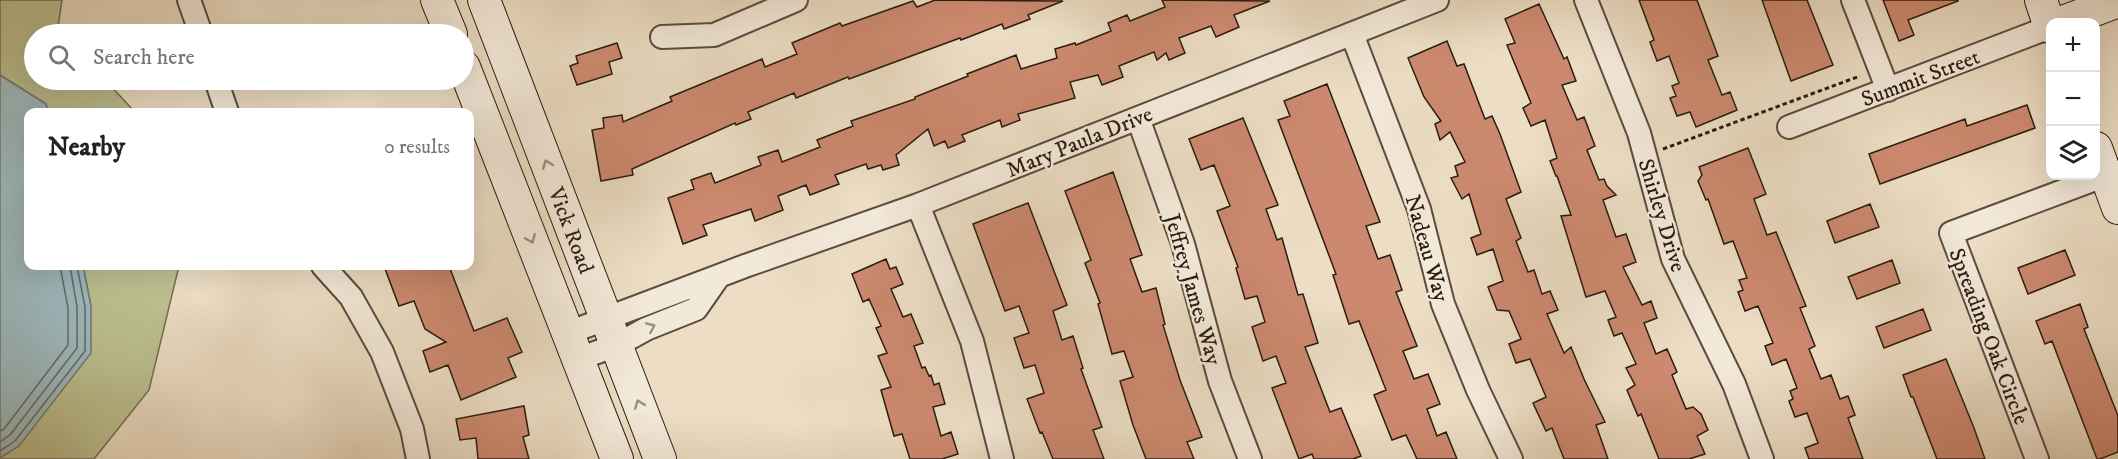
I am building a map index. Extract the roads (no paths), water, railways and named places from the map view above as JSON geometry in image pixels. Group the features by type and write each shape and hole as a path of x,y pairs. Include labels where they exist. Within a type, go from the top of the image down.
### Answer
{"street":[{"path":"189,0 197,24"},
{"path":"437,0 447,24"},
{"name":"Vick Road","path":"484,0 660,459"},
{"path":"662,37 714,34 796,0"},
{"name":"Mary Paula Drive","path":"573,346 612,332 646,329 696,309 719,276 918,205 1437,0"},
{"name":"Shirley Drive","path":"1586,0 1639,133 1673,260 1734,384 1762,459"},
{"path":"1853,0 1888,90"},
{"path":"2041,0 2047,18"},
{"path":"2073,18 2118,1"},
{"name":"Summit Street","path":"1789,127 2046,29"},
{"name":"Nadeau Way","path":"1352,34 1419,209 1443,304 1478,390 1511,459"},
{"path":"219,90 226,108"},
{"name":"Vick Road","path":"473,90 616,459"},
{"name":"Jeffrey James Way","path":"1138,118 1184,244 1220,381 1250,459"},
{"path":"2101,162 2118,208"},
{"name":"Spreading Oak Circle","path":"2037,459 1951,233 2101,162"},
{"path":"918,205 972,341 1002,459"},
{"path":"327,270 351,297 382,352 412,429 418,459"}],"water":[{"path":"0,75 46,104 47,108 24,108 24,270 84,270 91,306 91,353 19,446 0,458"}]}
